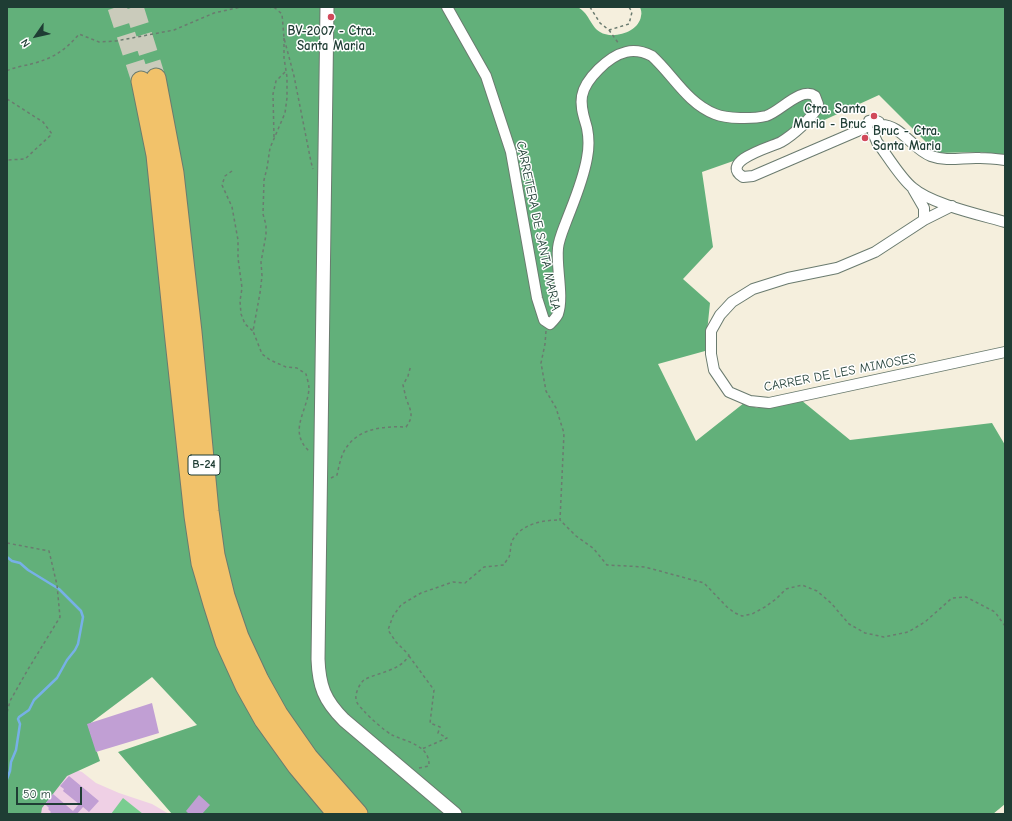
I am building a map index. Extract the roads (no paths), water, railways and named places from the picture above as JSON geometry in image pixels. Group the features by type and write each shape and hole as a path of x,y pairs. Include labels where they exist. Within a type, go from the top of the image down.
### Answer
{"highway":[{"name":"B-24","path":"337,814 297,766 264,720 245,686 225,642 212,604 201,563 194,516 148,79 174,173 192,332 209,511 215,555 225,596 239,637 259,680 278,714 308,757 358,814"}],"street":[{"path":"327,7 318,659 320,681 322,691 330,706 344,720 455,814"},
{"name":"CARRETERA DE SANTA MARIA","path":"447,7 486,76 511,152 537,298 544,320 550,324 557,316 560,304 557,262 558,246 582,182 589,145 587,129 582,112 582,95 585,86 597,71 613,58 625,52 645,53 652,56 683,91 703,108 722,116 749,118 767,116 800,95 808,93 815,96 818,104 816,111 792,134 781,142 746,156 741,161 737,168 742,177 753,176 855,131 873,128"},
{"path":"924,220 924,208 913,189 877,142 873,128 885,125 894,128 918,149 932,156 948,159 982,158 1005,160"},
{"path":"913,189 929,198 1005,222"},
{"name":"CARRER DE LES MIMOSES","path":"952,206 924,220 875,252 837,268 788,278 753,289 732,302 720,315 711,331 711,354 714,370 729,392 750,401 769,403 1005,352"}],"waterway":[{"path":"7,557 12,561 20,563 28,570 59,589 81,611 83,617 78,644 75,650 67,660 57,678 34,700 29,710 18,719 20,724 16,750 11,762 7,779"}],"tunnel":[{"path":"117,7 141,81"},
{"path":"134,7 156,78"}],"place":[{"name":"BV-2007 - Ctra. Santa Maria","path":"331,17"},
{"name":"Ctra. Santa Maria - Bruc","path":"874,116"},
{"name":"Bruc - Ctra. Santa Maria","path":"865,138"}]}
